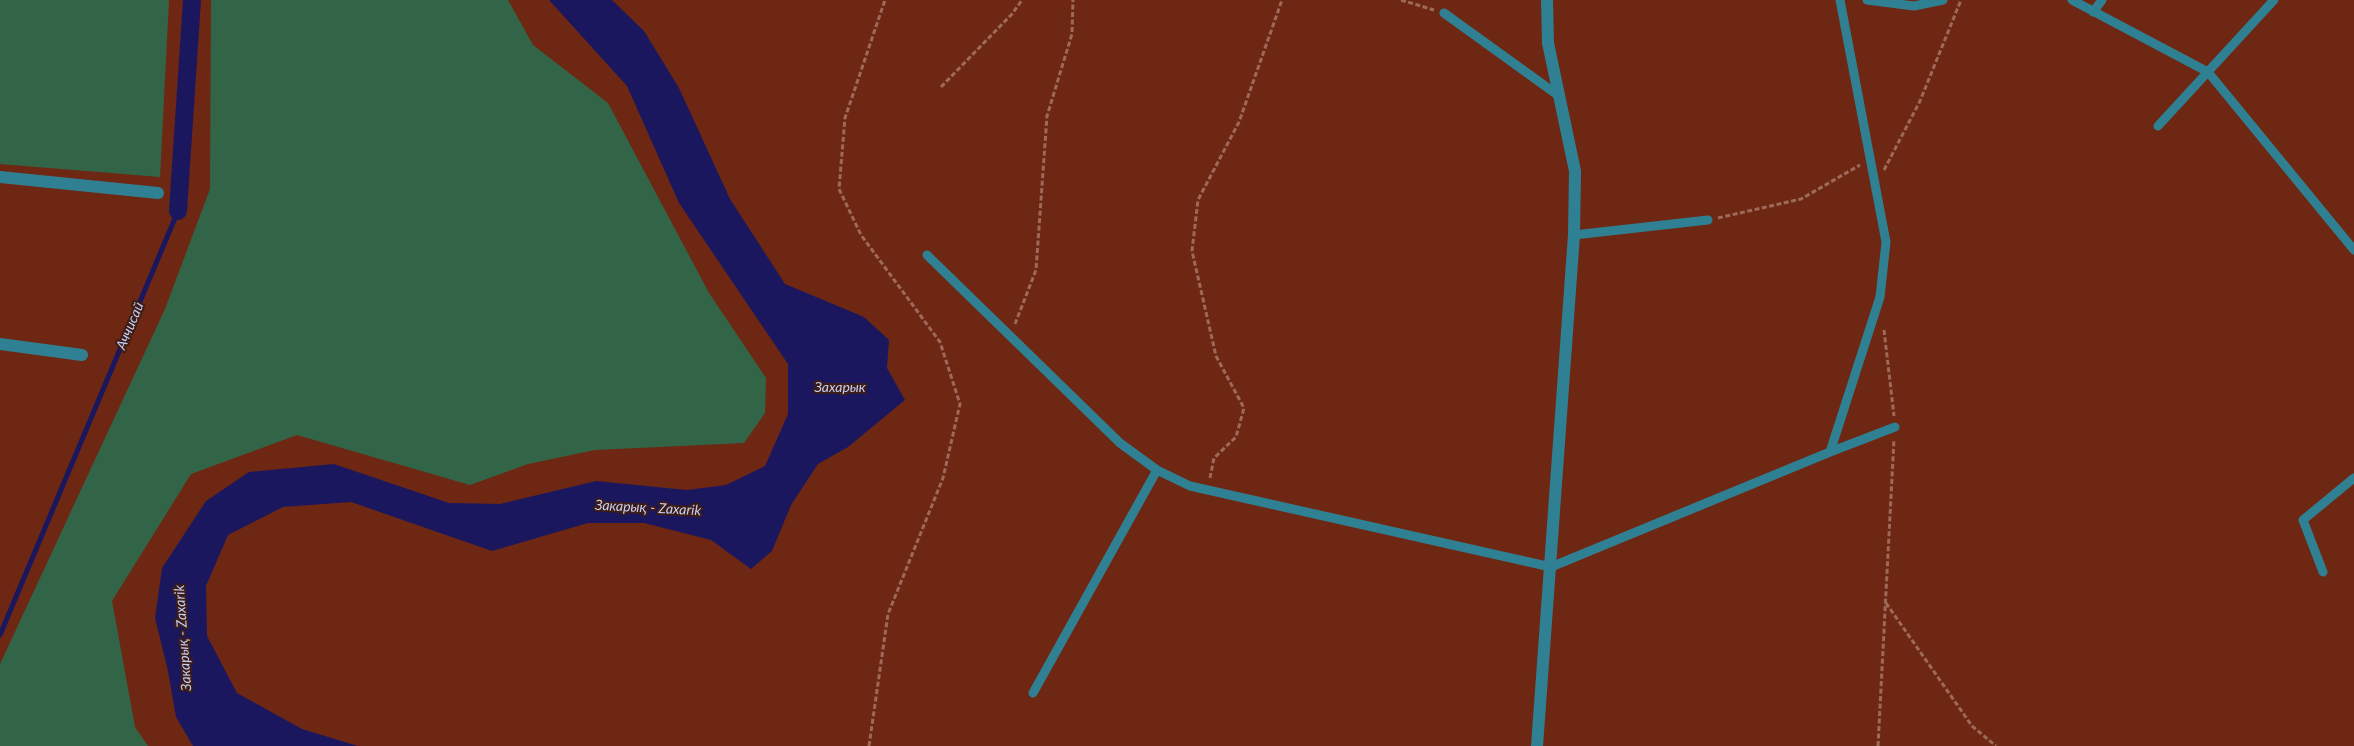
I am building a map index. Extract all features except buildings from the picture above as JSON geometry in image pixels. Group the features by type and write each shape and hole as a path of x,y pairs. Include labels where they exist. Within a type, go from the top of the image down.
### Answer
{"street":[{"path":"1537,746 1574,235 1576,171 1548,43 1547,0"},
{"path":"0,177 158,194"},
{"path":"0,344 82,355"}],"lane":[{"path":"1830,452 1880,297 1886,242 1840,0"},
{"path":"1867,0 1914,6 1943,0"},
{"path":"2072,0 2208,72 2354,250"},
{"path":"2093,12 2102,0"},
{"path":"2158,126 2274,0"},
{"path":"1444,13 1559,96"},
{"path":"1574,235 1708,220"},
{"path":"927,255 1120,443 1157,470 1190,486 1551,567 1895,427"},
{"path":"1033,694 1157,470"},
{"path":"2323,572 2303,520 2354,478"}],"path":[{"path":"868,746 888,614 943,478 960,404 940,342 861,235 839,189 845,118 885,0"},
{"path":"940,87 1012,14 1022,0"},
{"path":"1010,335 1036,270 1047,116 1072,34 1073,0"},
{"path":"1208,490 1214,458 1236,437 1244,408 1216,356 1192,251 1198,200 1239,122 1282,0"},
{"path":"1401,0 1444,13"},
{"path":"1876,188 1920,101 1961,0"},
{"path":"1708,220 1801,199 1870,159"},
{"path":"1878,746 1895,427 1883,325"},
{"path":"1885,603 1972,726 1996,746"}],"green space":[{"path":"0,0 169,0 160,177 0,164"},
{"path":"211,0 508,0 533,45 608,103 709,293 766,378 765,413 744,443 595,450 528,464 470,485 297,435 191,474 112,601 135,727 148,746 0,746 0,664 165,309 210,189"}],"water":[{"name":"Захарык","path":"549,0 612,0 644,31 679,88 730,199 785,284 864,317 889,340 887,368 905,400 848,447 818,464 791,505 772,551 751,569 711,540 644,523 588,523 492,551 351,502 283,507 228,535 206,586 207,636 237,693 302,729 358,746 193,746 176,717 168,671 155,618 162,568 206,501 249,472 334,464 449,503 500,504 596,481 687,490 726,485 765,466 788,414 788,364 679,203 627,86"}],"waterway":[{"name":"Аччисай","path":"178,211 192,0"},
{"name":"Аччисай","path":"0,635 178,211"}],"water label":[{"name":"Закарық - Zaxarik","path":"648,508"},
{"name":"Закарық - Zaxarik","path":"183,638"}]}
